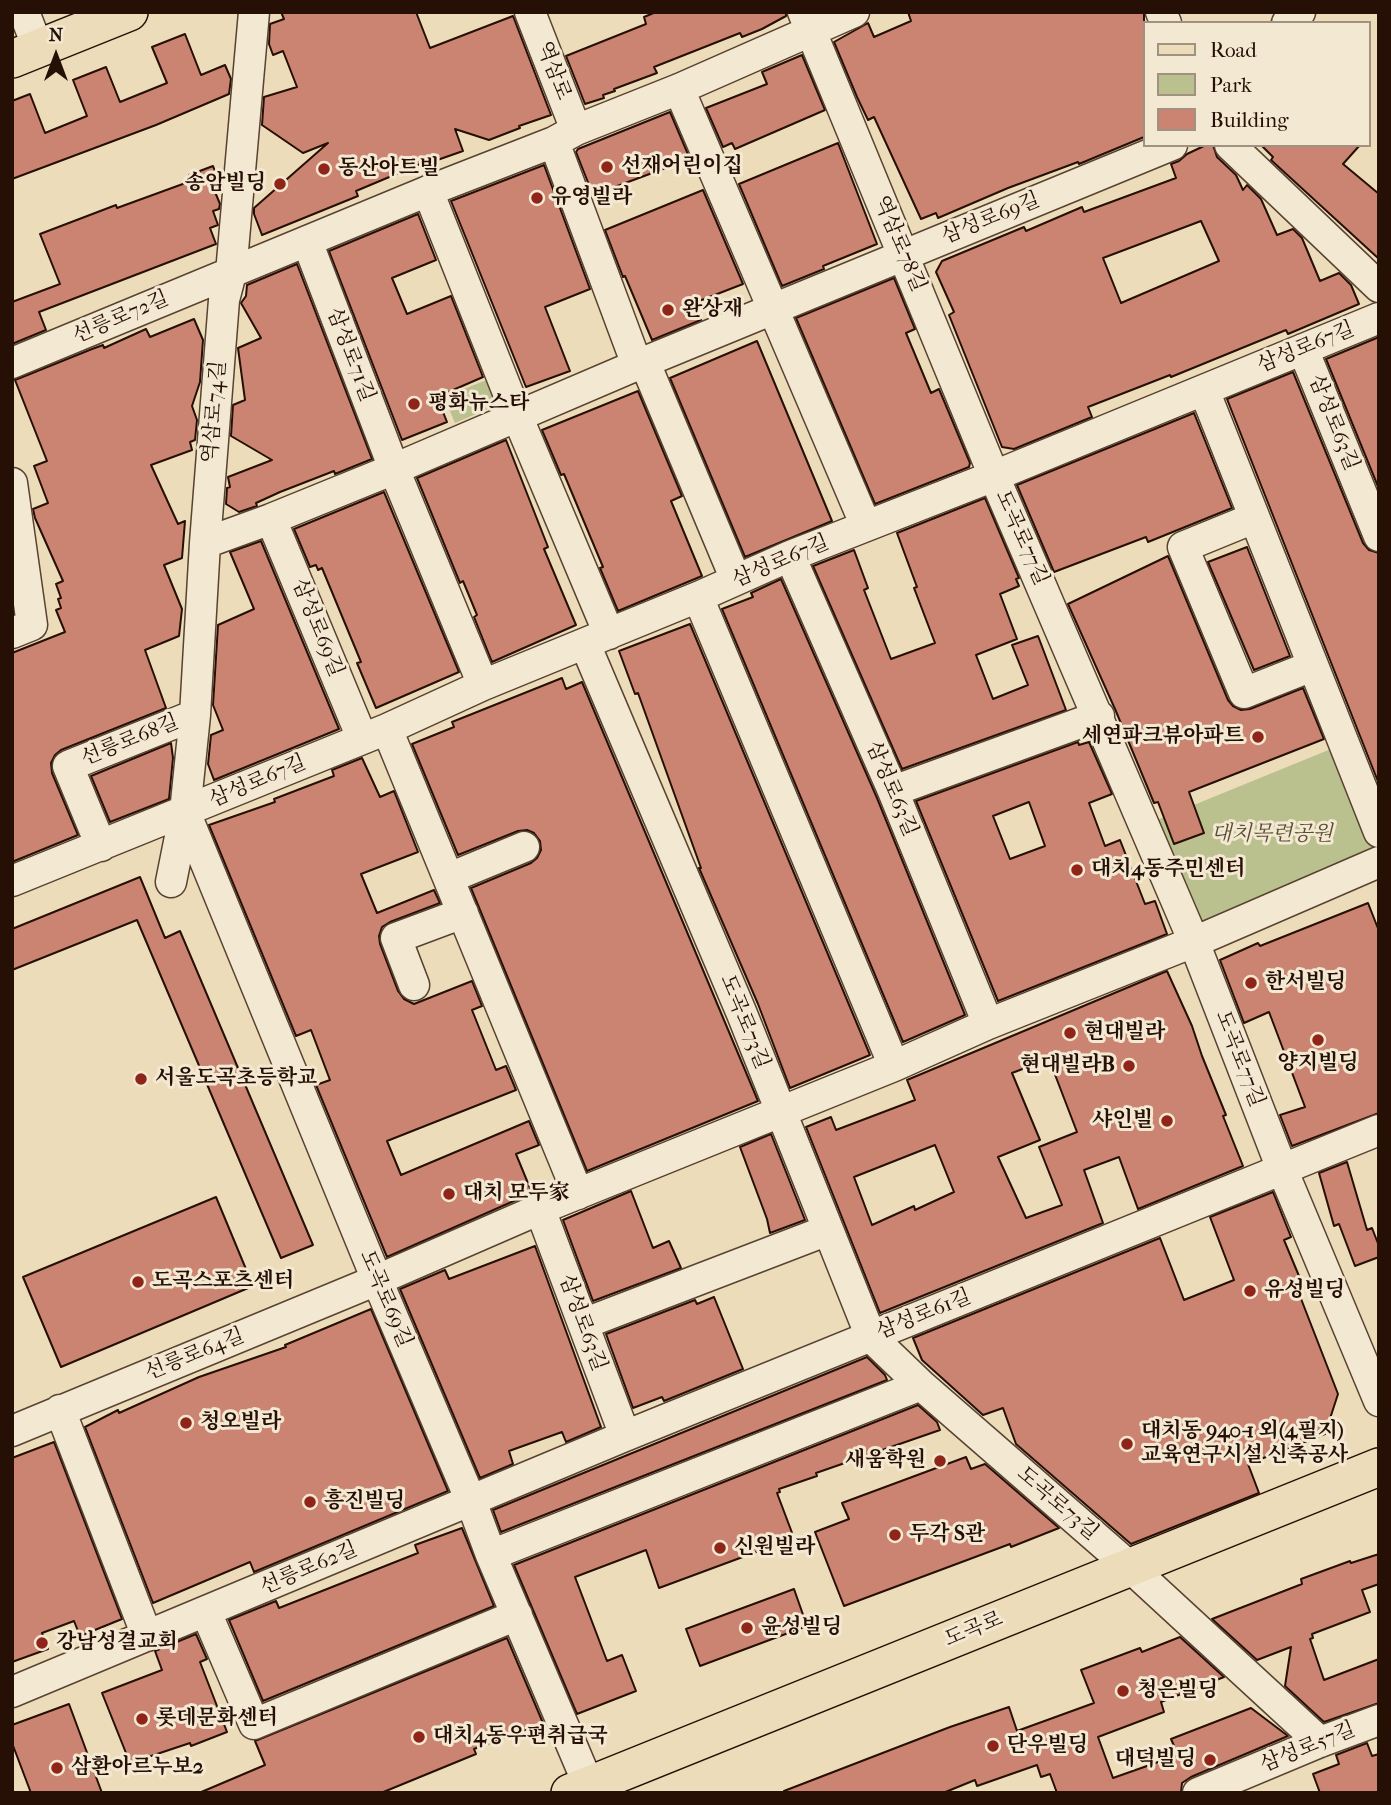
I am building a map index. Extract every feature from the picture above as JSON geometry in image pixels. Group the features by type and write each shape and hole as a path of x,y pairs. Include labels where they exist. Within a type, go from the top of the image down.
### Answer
{"main road":[{"path":"25,54 129,12"},
{"name":"도곡로","path":"584,1790 1379,1467"}],"street":[{"path":"24,12 25,54"},
{"name":"역삼로74길","path":"171,882 185,812 195,715 224,300 231,273 254,12"},
{"name":"역삼로","path":"530,12 565,136"},
{"path":"231,273 680,89 806,21 854,12"},
{"name":"역삼로78길","path":"806,21 994,476"},
{"path":"680,89 866,526"},
{"path":"565,136 641,364 736,580"},
{"name":"삼성로69길","path":"205,542 271,519 394,469 1167,147"},
{"path":"1232,147 1379,287"},
{"path":"428,191 518,418 597,639"},
{"name":"삼성로71길","path":"307,241 394,469"},
{"name":"선릉로72길","path":"12,363 231,273"},
{"name":"삼성로67길","path":"185,812 375,734 483,685 698,597 790,556 994,476 1379,318"},
{"name":"삼성로63길","path":"1303,349 1379,536"},
{"path":"1204,390 1379,832"},
{"path":"394,469 483,685"},
{"name":"도곡로77길","path":"994,476 1194,942 1282,1169 1379,1401"},
{"path":"12,483 16,532 32,625 12,633"},
{"path":"1254,518 1183,547 1244,693 1312,666"},
{"name":"삼성로69길","path":"271,519 375,734"},
{"name":"삼성로63길","path":"790,556 893,791 988,1024"},
{"path":"698,597 894,1066"},
{"name":"도곡로73길","path":"597,639 871,1337 1320,1742"},
{"name":"선릉로68길","path":"101,846 68,766 195,715"},
{"path":"893,791 1099,716"},
{"path":"375,734 449,878 578,1194"},
{"path":"12,881 185,812"},
{"name":"도곡로69길","path":"185,812 471,1501 584,1790"},
{"path":"449,878 524,847"},
{"path":"377,1280 540,1209 1194,942 1379,862"},
{"path":"414,985 397,938 463,913"},
{"name":"삼성로61길","path":"471,1501 1379,1130"},
{"name":"삼성로63길","path":"540,1209 625,1436"},
{"path":"583,1324 828,1230"},
{"name":"선릉로64길","path":"12,1431 377,1280"},
{"path":"491,1555 922,1385"},
{"path":"60,1410 148,1636"},
{"name":"선릉로62길","path":"12,1692 471,1501"},
{"path":"206,1612 254,1724 517,1615"},
{"name":"삼성로57길","path":"1198,1793 1379,1720"}],"green space":[{"path":"494,377 504,402 455,423 444,397"},
{"name":"대치목련공원","path":"1331,749 1374,855 1200,926 1157,820"}],"building":[{"path":"281,12 416,12 430,48 513,16 551,115 489,140 455,129 463,151 426,164 425,162 356,191 358,196 262,235 254,208 328,143 303,153 262,125 264,97 297,87 283,51 273,55 269,44 270,24 284,19"},
{"path":"656,12 786,12 786,16 742,37 740,33 654,67 657,73 614,89 615,91 603,95 604,98 585,104 566,56 646,24 644,17"},
{"path":"908,12 1144,12 1142,138 1079,164 1078,162 1008,188 938,218 936,213 921,219 874,117 868,120 834,42 868,23 874,37 911,21"},
{"path":"185,34 201,75 225,65 231,79 229,94 156,125 12,179 12,101 30,94 45,133 87,116 73,80 106,67 120,102 167,83 152,47"},
{"path":"802,55 825,110 735,149 732,143 723,147 706,108 767,84 762,72"},
{"path":"670,112 690,159 593,195 576,152 578,149"},
{"path":"838,143 877,244 782,286 739,184"},
{"path":"1202,147 1214,147 1217,157 1236,175 1243,190 1247,185 1261,199 1277,235 1293,229 1302,238 1320,281 1339,273 1351,285 1359,304 1288,334 1286,330 1171,377 1170,375 1088,407 1092,417 1014,449 1002,447 949,315 954,312 936,272 942,261 1024,227 1026,231 1082,207 1084,212 1176,178 1171,164","holes":["1201,221 1219,261 1121,303 1103,258"]},
{"path":"1263,147 1358,147 1343,164 1379,194 1379,259 1271,160 1273,157"},
{"path":"544,165 590,289 545,307 570,371 526,387 451,201"},
{"path":"213,166 220,184 213,187 220,204 219,209 213,211 218,225 210,228 216,244 39,312 46,330 12,344 12,302 60,284 40,234 116,205 117,208 191,181 189,175"},
{"path":"703,190 743,284 694,303 701,320 652,340 605,230"},
{"path":"418,214 436,260 392,278 407,314 451,296 483,377 437,397 447,422 402,440 329,251"},
{"path":"297,264 372,459 280,492 256,503 257,506 239,512 226,504 227,488 230,487 228,477 272,460 231,436 233,405 245,400 238,348 261,338 241,303 246,296 247,285"},
{"path":"894,278 915,329 906,333 931,393 939,389 970,463 969,467 875,504 796,318"},
{"path":"194,319 203,340 200,382 192,406 197,420 195,440 190,442 192,450 151,465 178,524 185,521 182,558 164,565 182,609 179,636 145,650 166,708 61,750 55,755 51,763 52,773 78,835 12,862 12,653 65,632 56,610 61,608 58,599 61,598 56,584 63,581 33,509 48,503 34,466 47,461 15,380 103,345 104,348 146,329 150,337"},
{"path":"1379,337 1379,489 1326,359"},
{"path":"757,341 832,521 745,557 670,378"},
{"path":"1293,372 1363,543 1369,550 1379,553 1379,784 1227,399"},
{"path":"638,391 682,496 671,501 702,576 618,611 600,568 603,567 564,474 561,475 542,430"},
{"path":"1194,413 1232,508 1148,542 1146,537 1054,572 1017,485"},
{"path":"506,440 548,547 544,549 576,625 492,662 474,617 477,615 463,581 460,583 417,478"},
{"path":"384,492 459,672 376,708 357,663 361,662 322,568 318,570 316,565 310,567 294,529"},
{"path":"985,498 1019,578 1016,579 1019,586 1000,594 1017,639 976,655 993,699 1028,685 1012,645 1038,636 1066,710 902,769 813,566 854,550 868,588 864,590 891,659 935,643 897,533"},
{"path":"261,541 339,729 214,780 208,764 211,735 223,730 213,705 218,625 254,609 230,552"},
{"path":"1247,547 1290,656 1254,670 1208,562"},
{"path":"1168,556 1228,700 1233,706 1241,710 1250,709 1303,688 1324,739 1189,792 1204,833 1174,844 1158,802 1154,803 1068,604"},
{"path":"781,579 877,798 965,1015 903,1042 722,609 753,597 751,593"},
{"path":"690,624 870,1055 790,1088 758,1004 699,868 638,693 635,694 619,651"},
{"path":"562,678 566,689 582,682 758,1101 587,1171 471,888 531,863 541,850 540,841 534,833 527,830 518,831 458,855 412,744 454,727 452,722"},
{"path":"1078,742 1079,745 1089,742 1112,794 1089,803 1105,846 1120,840 1145,904 1155,901 1167,934 998,1001 916,801","holes":["1029,802 1045,846 1010,859 993,816"]},
{"path":"171,743 173,758 169,799 110,822 91,776"},
{"path":"362,758 380,797 394,791 418,852 361,874 377,913 434,890 440,903 382,927 380,944 398,991 404,999 414,1004 472,981 482,1006 472,1010 496,1070 506,1066 516,1090 387,1141 401,1175 529,1121 539,1145 516,1154 532,1193 387,1257 316,1085 330,1080 311,1030 296,1036 209,825 275,802 274,799 334,776 332,770"},
{"path":"140,877 165,938 180,931 313,1245 281,1258 137,920 12,970 12,929"},
{"path":"1368,903 1379,931 1379,1113 1292,1146 1280,1115 1305,1107 1269,1012 1244,1023 1220,960 1258,943 1260,946"},
{"path":"1167,971 1192,1026 1243,1166 1138,1209 1119,1157 1084,1170 1103,1223 880,1313 806,1127 831,1117 836,1130 915,1100 907,1080","holes":["1049,1059 1077,1132 1039,1147 1062,1205 1026,1218 998,1157 1040,1140 1012,1073","935,1145 954,1192 915,1210 914,1206 872,1225 854,1177"]},
{"path":"771,1134 805,1220 770,1233 740,1147"},
{"path":"1347,1162 1367,1230 1372,1228 1379,1246 1379,1257 1355,1266 1339,1224 1334,1226 1319,1173"},
{"path":"631,1191 653,1248 669,1241 681,1268 593,1301 563,1220"},
{"name":"대치동 940-1 외(4필지) 교육연구시설 신축공사","path":"1273,1192 1291,1237 1284,1240 1304,1288 1298,1291 1338,1394 1325,1434 1248,1464 1259,1493 1131,1544 1016,1444 1003,1408 983,1415 922,1360 913,1338 1160,1238 1184,1300 1234,1280 1210,1217"},
{"name":"도곡스포츠센터","path":"216,1197 253,1286 61,1367 23,1277"},
{"path":"535,1246 601,1427 566,1442 562,1432 509,1451 513,1464 480,1478 400,1289 445,1270 449,1279"},
{"path":"714,1297 743,1369 664,1401 662,1397 633,1408 606,1334 695,1300 697,1304"},
{"path":"371,1309 448,1491 254,1572 250,1562 153,1603 85,1427 118,1410 119,1413 199,1377 286,1347 285,1345"},
{"path":"867,1357 887,1380 501,1532 493,1510"},
{"path":"918,1405 937,1422 940,1430 816,1473 817,1476 779,1489 780,1492 777,1493 794,1538 659,1588 646,1550 575,1577 607,1661 622,1655 636,1691 577,1714 514,1565"},
{"path":"54,1442 122,1619 80,1636 74,1621 42,1633 48,1649 12,1662 12,1458"},
{"path":"966,1457 971,1469 985,1464 1059,1528 844,1606 815,1532 849,1519 842,1503"},
{"path":"462,1528 494,1606 263,1701 229,1620 276,1601 279,1608 418,1553 415,1545"},
{"path":"1379,1554 1379,1584 1362,1590 1370,1612 1312,1634 1313,1638 1310,1639 1324,1680 1379,1659 1379,1703 1324,1722 1285,1686 1291,1647 1257,1660 1212,1619 1302,1584 1301,1579 1350,1561 1351,1563"},
{"name":"윤성빌딩","path":"794,1589 807,1626 700,1666 686,1629"},
{"path":"196,1634 207,1659 200,1662 227,1732 191,1746 190,1743 130,1763 102,1693 162,1670 155,1651"},
{"path":"1180,1637 1224,1677 1161,1702 1164,1712 1098,1737 1113,1778 1178,1755 1171,1739 1251,1708 1288,1736 1191,1777 1182,1783 1181,1793 1057,1793 1050,1774 1041,1777 1037,1765 977,1786 975,1780 943,1793 784,1793 950,1727 1009,1707 1017,1731 1094,1703 1081,1670 1140,1648 1142,1652"},
{"path":"507,1638 543,1723 474,1749 476,1754 381,1793 199,1793 265,1765 255,1741"},
{"name":"삼환아르누보2","path":"69,1704 102,1793 31,1793 12,1743 12,1725"},
{"path":"1367,1743 1372,1756 1379,1754 1379,1793 1320,1793 1313,1774 1339,1764 1336,1755"}],"place":[{"name":"선재어린이집","path":"607,167"},
{"name":"동산아트빌","path":"324,169"},
{"name":"송암빌딩","path":"280,184"},
{"name":"유영빌라","path":"537,198"},
{"name":"완상재","path":"668,310"},
{"name":"평화뉴스타","path":"414,404"},
{"name":"세연파크뷰아파트","path":"1258,737"},
{"name":"대치4동주민센터","path":"1077,870"},
{"name":"한서빌딩","path":"1251,983"},
{"name":"현대빌라","path":"1070,1033"},
{"name":"양지빌딩","path":"1318,1040"},
{"name":"현대빌라B","path":"1129,1066"},
{"name":"서울도곡초등학교","path":"141,1079"},
{"name":"샤인빌","path":"1167,1121"},
{"name":"대치 모두家","path":"449,1194"},
{"name":"도곡스포츠센터","path":"138,1282"},
{"name":"유성빌딩","path":"1250,1291"},
{"name":"청오빌라","path":"186,1423"},
{"name":"대치동 940-1 외(4필지) 교육연구시설 신축공사","path":"1127,1444"},
{"name":"새움학원","path":"940,1461"},
{"name":"흥진빌딩","path":"310,1502"},
{"name":"두각 S관","path":"895,1535"},
{"name":"신원빌라","path":"720,1548"},
{"name":"윤성빌딩","path":"747,1628"},
{"name":"강남성결교회","path":"42,1643"},
{"name":"청은빌딩","path":"1123,1691"},
{"name":"롯데문화센터","path":"142,1719"},
{"name":"대치4동우편취급국","path":"419,1737"},
{"name":"단우빌딩","path":"993,1746"},
{"name":"대덕빌딩","path":"1210,1760"},
{"name":"삼환아르누보2","path":"57,1768"}]}
